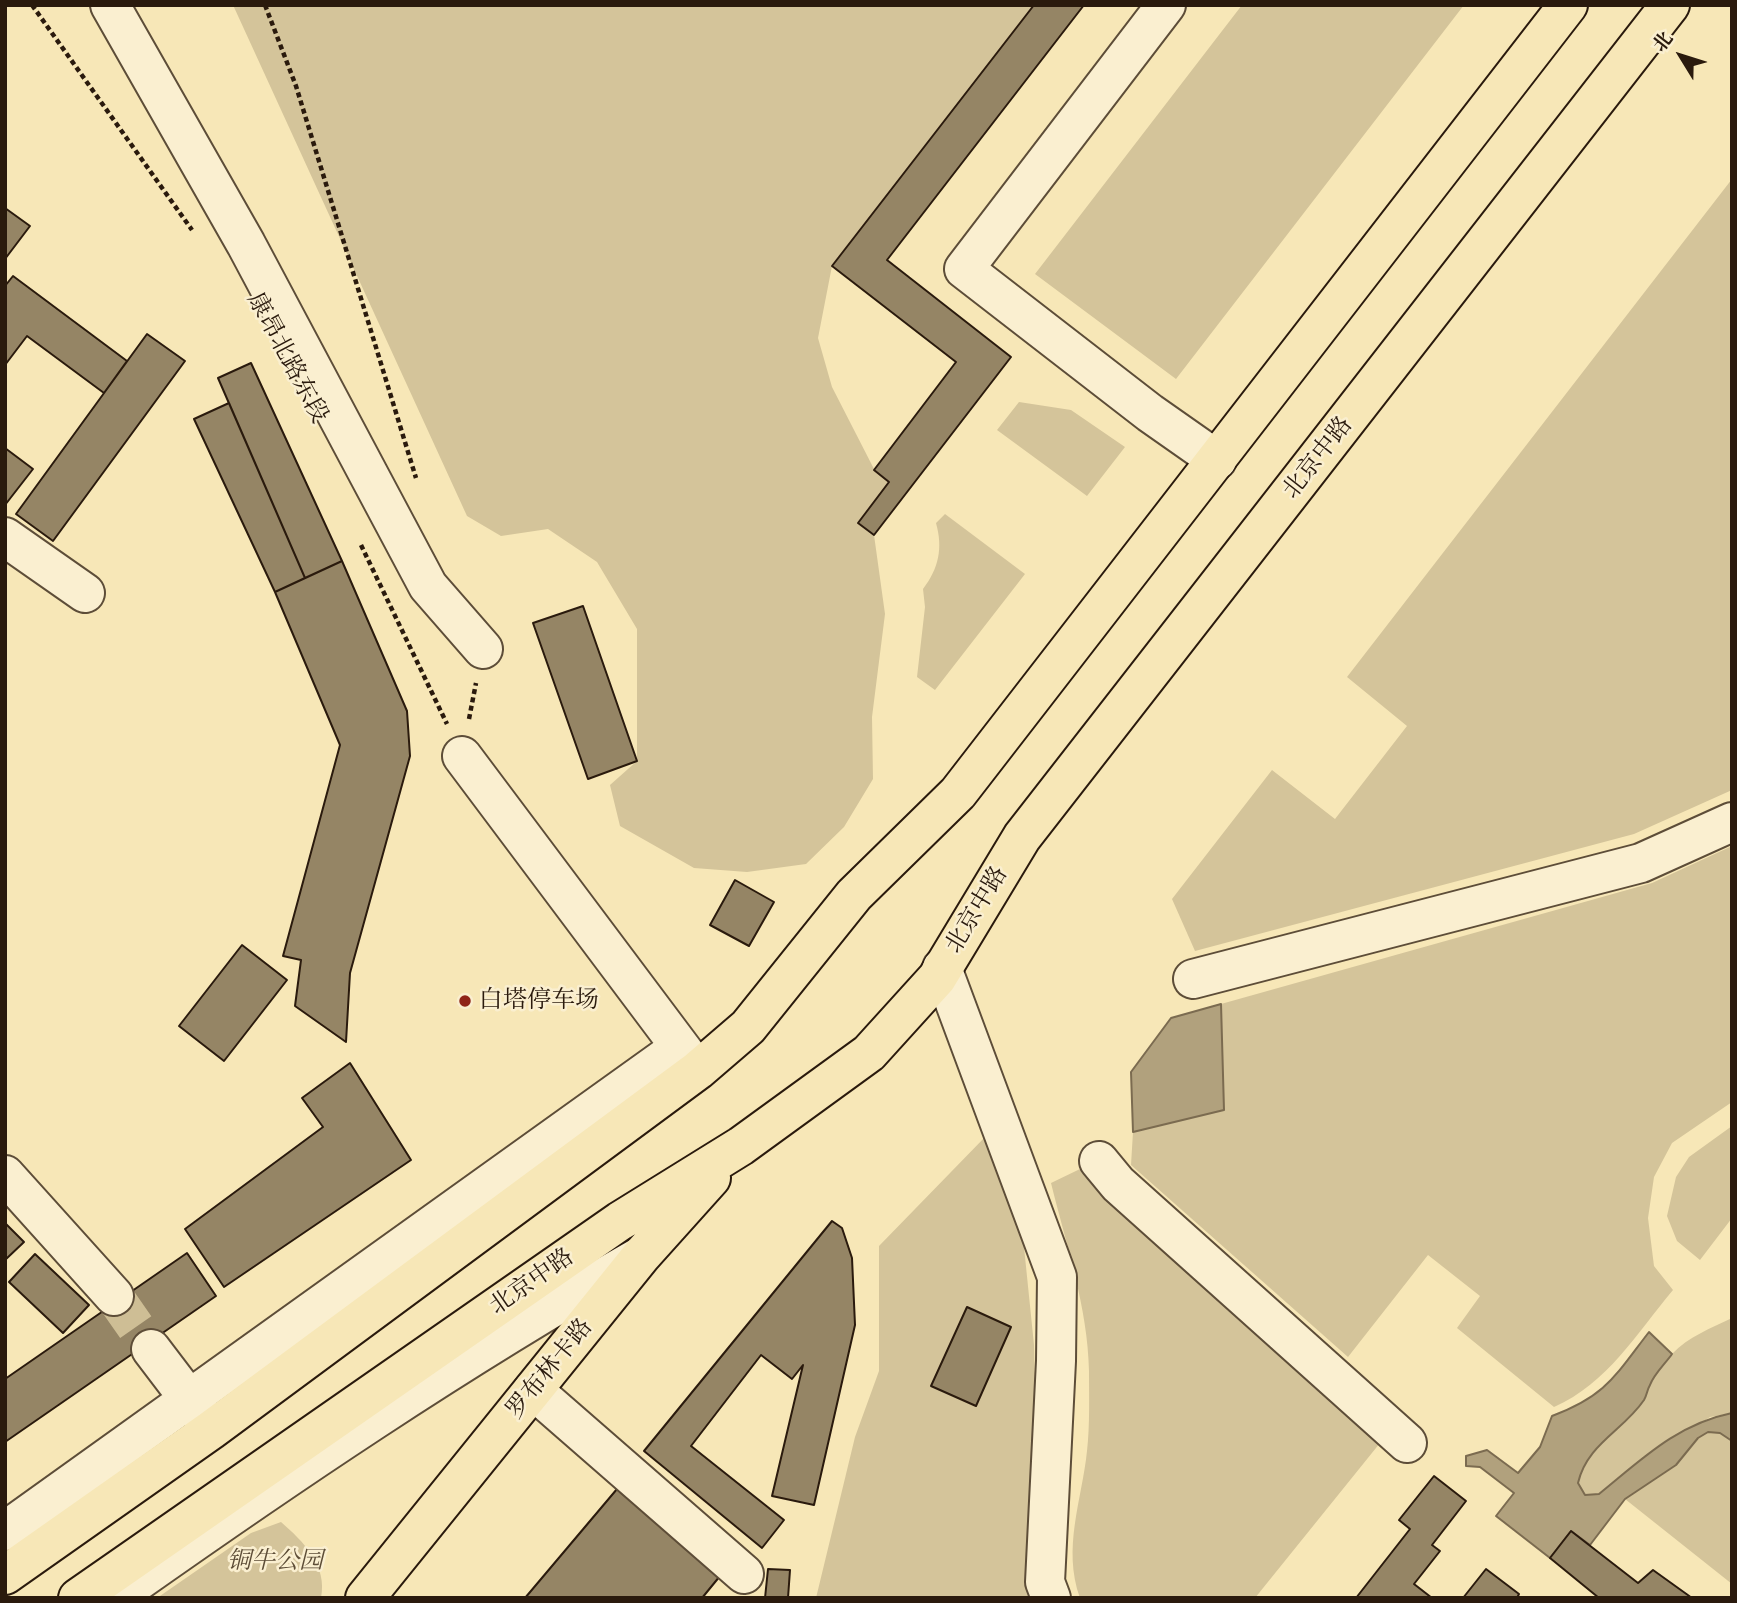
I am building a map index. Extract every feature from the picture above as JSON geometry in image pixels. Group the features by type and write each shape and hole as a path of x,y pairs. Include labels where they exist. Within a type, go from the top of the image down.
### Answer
{"main road":[{"path":"5,1575 201,1414 688,1059 748,1027 855,895 958,793 1569,5"},
{"name":"北京中路","path":"78,1598 620,1221 741,1146 869,1053 942,968 1022,837 1670,5"},
{"name":"罗布林卡路","path":"365,1598 641,1256 741,1146"}],"street":[{"path":"110,5 246,244 428,586 483,649"},
{"path":"1166,5 964,269 1150,413 1217,460"},
{"path":"5,537 85,593"},
{"path":"462,756 688,1059"},
{"path":"1193,979 1640,863 1732,822"},
{"path":"942,968 1057,1277 1056,1361 1045,1582 1051,1598"},
{"path":"1099,1161 1118,1184 1407,1443"},
{"path":"5,1175 114,1296"},
{"path":"114,1598 253,1500 521,1324 641,1256"},
{"path":"5,1531 201,1414 151,1349"},
{"path":"533,1390 744,1574"}],"path":[{"path":"32,5 199,240"},
{"path":"265,5 296,86 419,484"},
{"path":"360,544 462,756"},
{"path":"462,756 483,649"}],"green space":[{"path":"233,5 1034,5 832,266 818,338 832,387 874,469 889,482 874,535 885,614 872,717 873,779 844,827 806,864 747,872 694,868 620,826 610,785 637,761 637,629 597,562 548,529 501,536 467,516"},
{"path":"1242,5 1464,5 1176,379 1035,274"},
{"path":"1732,179 1732,790 1634,834 1195,951 1172,899 1272,770 1335,819 1407,726 1347,677"},
{"path":"1019,402 1071,410 1125,447 1087,496 997,430"},
{"path":"945,514 1025,574 935,690 917,677 925,607 923,589 938,558 936,523"},
{"path":"1732,846 1732,1102 1672,1143 1654,1177 1648,1218 1654,1266 1673,1290 1606,1371 1573,1397 1554,1407 1457,1328 1480,1296 1428,1255 1348,1357 1131,1165 1133,1132 1224,1110 1221,1004 1652,883"},
{"path":"1732,1126 1732,1218 1700,1260 1677,1241 1667,1216 1676,1177 1689,1157"},
{"path":"986,1136 1024,1247 1034,1345 1038,1500 1030,1598 816,1598 855,1437 879,1371 879,1246"},
{"path":"1080,1169 1380,1443 1255,1598 1080,1598 1075,1579 1073,1542 1088,1441 1088,1347 1075,1276 1051,1183"},
{"path":"1732,1318 1732,1413 1710,1417 1599,1494 1585,1495 1578,1483 1589,1458 1636,1411 1656,1373 1678,1348"},
{"path":"1708,1432 1720,1433 1732,1441 1732,1584 1625,1499 1676,1465 1697,1438"},
{"name":"铜牛公园","path":"281,1522 298,1537 312,1555 321,1575 321,1598 157,1598 251,1533"}],"shaded area":[{"path":"1221,1004 1224,1110 1133,1132 1131,1072 1171,1018"},
{"path":"1649,1332 1672,1354 1654,1377 1636,1411 1589,1458 1578,1483 1585,1495 1599,1494 1677,1434 1712,1418 1732,1413 1732,1441 1720,1433 1708,1432 1698,1438 1676,1465 1625,1499 1590,1545 1571,1531 1550,1558 1496,1516 1514,1493 1480,1467 1466,1466 1466,1456 1487,1450 1518,1473 1540,1447 1552,1416 1585,1401 1608,1383"}],"building":[{"path":"1034,5 1084,5 887,260 1011,357 874,535 858,523 889,482 874,470 956,362 832,266"},
{"path":"5,208 30,226 5,259"},
{"path":"13,276 127,361 104,393 27,336 5,365 5,286"},
{"path":"147,334 185,361 53,541 16,514"},
{"path":"251,363 342,561 305,578 218,378"},
{"path":"229,403 305,578 275,592 194,419"},
{"path":"5,448 33,469 5,505"},
{"path":"342,561 407,711 410,756 350,973 346,1042 295,1006 301,960 283,956 340,745 275,592"},
{"path":"583,606 637,761 588,779 533,623"},
{"path":"735,880 774,902 749,946 710,925"},
{"path":"242,945 287,980 224,1061 179,1026"},
{"path":"350,1063 411,1160 224,1287 185,1229 323,1127 302,1098"},
{"path":"832,1221 842,1228 852,1258 855,1325 814,1505 772,1496 803,1365 792,1379 761,1355 691,1446 784,1520 762,1548 644,1451"},
{"path":"5,1223 24,1242 5,1260"},
{"path":"187,1253 216,1296 5,1442 5,1379"},
{"path":"35,1254 89,1305 63,1333 9,1282"},
{"path":"967,1307 1011,1327 976,1406 931,1386"},
{"path":"1434,1476 1466,1501 1432,1545 1440,1551 1414,1584 1432,1598 1356,1598 1410,1529 1399,1520"},
{"path":"617,1489 720,1576 702,1598 525,1598"},
{"path":"1571,1531 1638,1583 1653,1570 1692,1598 1599,1598 1550,1558"},
{"path":"768,1569 790,1570 788,1598 765,1598"},
{"path":"1486,1569 1519,1594 1517,1598 1463,1598"}],"tunnel":[{"path":"114,1296 151,1349"}],"place":[{"name":"白塔停车场","path":"465,1001"}]}
